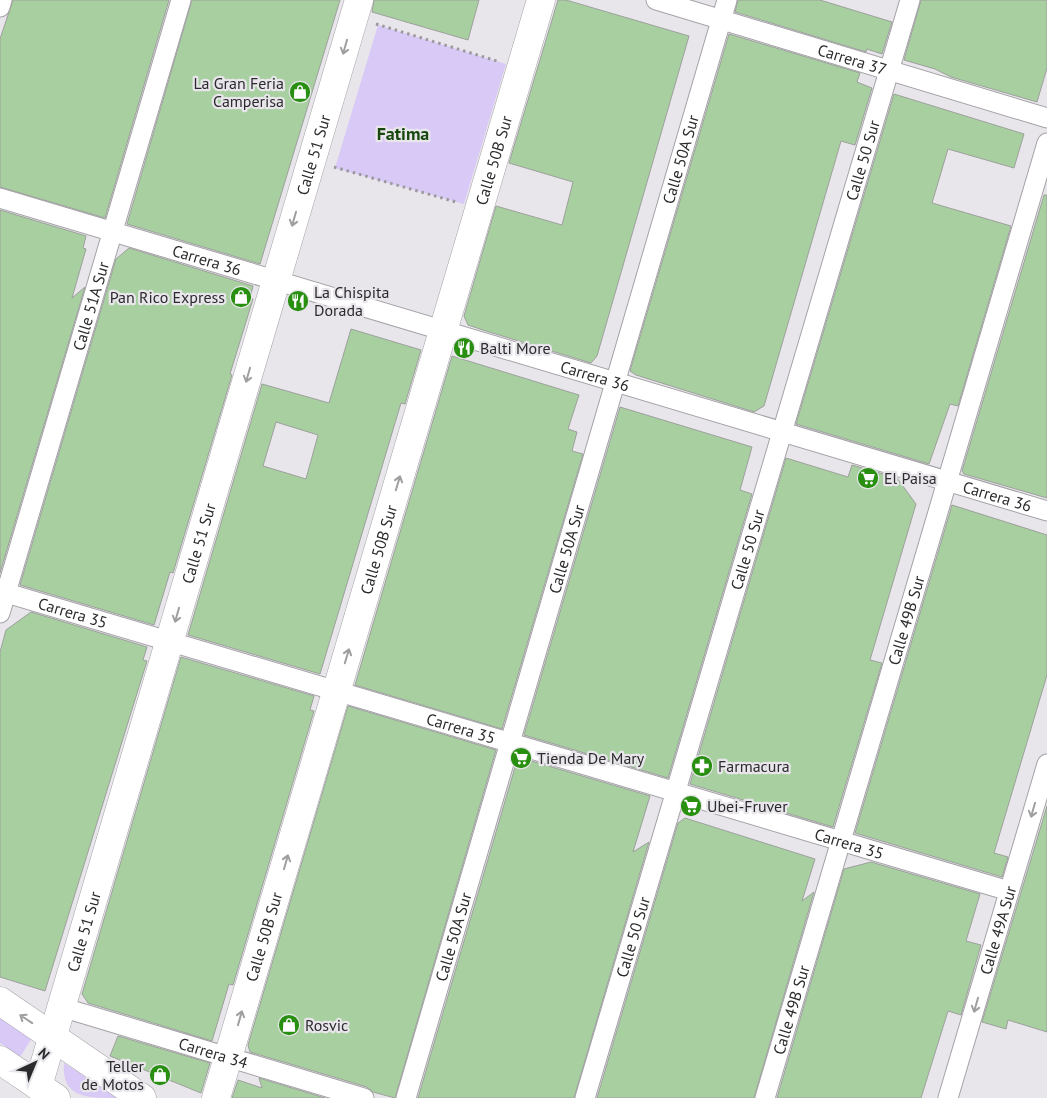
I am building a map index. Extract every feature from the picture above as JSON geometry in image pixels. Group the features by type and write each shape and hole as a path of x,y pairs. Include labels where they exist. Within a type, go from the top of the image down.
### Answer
{"main road":[{"name":"Calle 50B Sur","path":"216,1098 541,0"},
{"name":"Calle 51 Sur","path":"47,1092 53,1037 61,1007 357,9"},
{"path":"0,1001 142,1098"},
{"path":"0,1060 47,1092"}],"street":[{"path":"0,7 2,0"},
{"name":"Calle 51A Sur","path":"0,613 3,591 113,232 181,0"},
{"name":"Carrera 37","path":"656,0 1047,118"},
{"name":"Calle 50A Sur","path":"406,1098 727,0"},
{"name":"Calle 50 Sur","path":"585,1098 910,0"},
{"name":"Calle 49B Sur","path":"765,1098 1047,143"},
{"name":"Carrera 36","path":"0,198 1047,511"},
{"name":"Carrera 35","path":"3,591 1009,892"},
{"name":"Calle 49A Sur","path":"948,1098 1047,764"},
{"name":"Carrera 34","path":"61,1007 364,1098"}],"path":[{"path":"357,9 506,64"},
{"path":"328,166 464,204"}],"shaded area":[{"path":"378,25 506,64 464,204 335,168"},
{"path":"0,1015 32,1038 20,1057 0,1043"},
{"path":"64,1063 118,1098 78,1094 67,1083 64,1075"}],"building":[{"path":"13,0 169,0 105,218 0,187 0,39"},
{"path":"192,0 340,0 260,264 127,224"},
{"path":"374,0 479,0 468,40 372,12"},
{"path":"558,0 566,0 689,36 597,356 591,363 468,325 464,316 496,206 562,225 573,182 509,163"},
{"path":"738,0 820,0 892,22 882,54 867,49 866,52 735,12"},
{"path":"921,0 1047,0 1047,68 1037,102 951,77 935,69 904,60"},
{"path":"729,34 860,73 857,82 872,88 855,145 841,141 764,406 754,412 636,375 630,371"},
{"path":"894,94 1024,134 1014,168 948,149 932,203 1011,226 958,406 950,404 929,464 796,424"},
{"path":"1044,195 1047,195 1047,498 964,474 962,471"},
{"path":"0,210 86,236 83,248 86,249 72,298 85,287 0,573"},
{"path":"129,248 253,286 250,298 253,299 230,374 232,375 173,573 170,572 154,625 20,585 116,259"},
{"path":"351,329 421,350 405,404 401,403 320,674 188,635 262,384 329,403","holes":["276,422 318,435 306,479 263,466"]},
{"path":"452,356 579,395 568,429 577,432 572,451 583,454 502,729 355,685"},
{"path":"620,407 752,447 740,490 752,494 668,778 524,735"},
{"path":"786,458 848,477 852,465 897,478 916,504 870,660 882,663 833,827 690,784"},
{"path":"952,505 1047,535 1047,675 994,853 1008,857 1002,877 855,833"},
{"path":"31,612 147,647 143,660 147,661 45,991 0,977 0,652 6,630"},
{"path":"181,657 314,696 310,710 314,711 233,985 229,984 212,1041 88,1003 82,994"},
{"path":"348,706 496,750 395,1098 373,1092 367,1087 250,1052 248,1045"},
{"path":"518,757 650,796 633,852 649,842 574,1098 418,1098"},
{"path":"1047,806 1047,1032 1008,1020 1006,1029 982,1022"},
{"path":"685,818 815,859 802,901 814,892 754,1098 597,1098 678,823"},
{"path":"871,862 980,894 966,941 981,945 961,1015 948,1011 921,1098 777,1098 844,869"},
{"path":"118,1036 210,1063 201,1093 110,1056"},
{"path":"259,1078 325,1098 232,1098 238,1080 262,1088"}],"place":[{"name":"La Gran Feria Camperisa","path":"300,92"},
{"name":"Pan Rico Express","path":"241,297"},
{"name":"La Chispita Dorada","path":"298,301"},
{"name":"Balti More","path":"464,348"},
{"name":"El Paisa","path":"868,478"},
{"name":"Tienda De Mary","path":"521,758"},
{"name":"Farmacura","path":"702,766"},
{"name":"Ubei-Fruver","path":"691,806"},
{"name":"Rosvic","path":"289,1025"},
{"name":"Teller de Motos","path":"160,1075"}],"district":[{"name":"Fatima","path":"403,133"}]}
